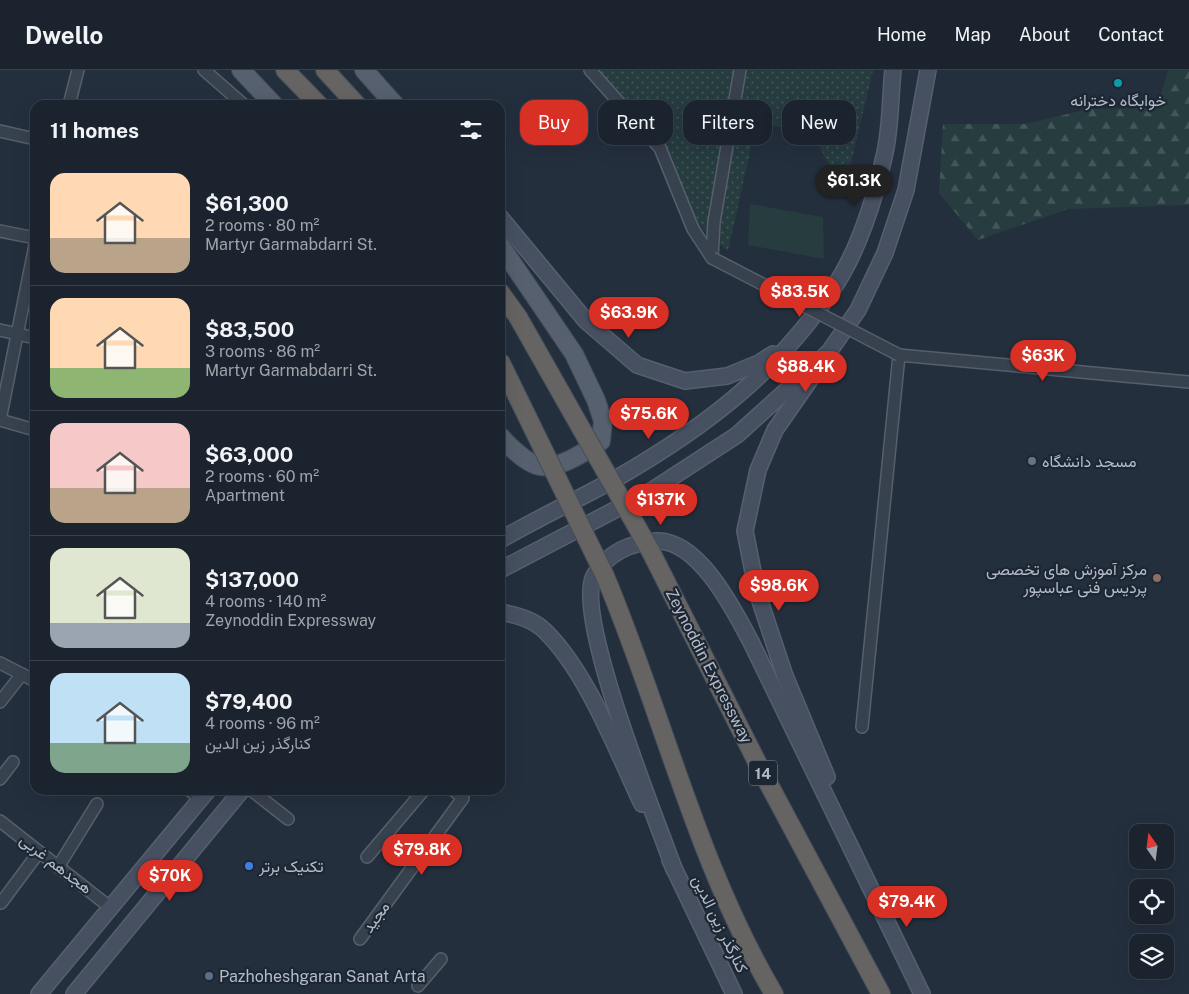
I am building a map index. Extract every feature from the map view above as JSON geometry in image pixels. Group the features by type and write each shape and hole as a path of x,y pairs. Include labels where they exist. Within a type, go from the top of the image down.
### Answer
{"highway":[{"path":"285,70 314,100"},
{"path":"325,70 352,100"},
{"name":"Zeynoddin Expressway","path":"505,299 518,317 650,550 758,764 881,994"},
{"path":"505,371 605,576 620,611 681,788 748,950 774,994"}],"main road":[{"path":"241,70 269,100"},
{"path":"364,70 391,100"},
{"path":"505,537 617,478 698,427 749,388 797,337 835,286 863,228 885,155 893,70"},
{"path":"864,874 785,676 757,592 745,531 758,470 776,430 858,310 885,252 906,190 928,70"},
{"path":"505,223 586,321 636,365 685,381 727,376 759,363 797,337"},
{"path":"505,253 574,354 596,400 603,422 601,441 576,459 543,467 533,464 505,440"},
{"path":"505,567 651,491 737,435 829,352"},
{"path":"674,869 600,660 590,607 593,577 613,554 636,542 659,541 676,545 704,567 728,599 751,642 922,994"},
{"path":"505,613 522,617 544,630 565,655 586,690 674,869"},
{"path":"39,994 111,908 197,795"},
{"path":"74,994 238,795"},
{"name":"کنارگذر زین الدین","path":"674,869 734,994"}],"street":[{"path":"70,100 78,70"},
{"path":"204,70 238,100"},
{"path":"590,70 660,148 694,229 712,258 899,355 1189,382"},
{"path":"712,258 714,222 740,70"},
{"path":"0,131 30,138"},
{"path":"0,231 30,237"},
{"path":"30,268 0,420 30,429"},
{"path":"0,330 30,337"},
{"path":"862,728 899,355"},
{"path":"0,663 30,678"},
{"path":"0,702 22,674"},
{"path":"0,779 13,762"},
{"path":"258,795 288,819"},
{"path":"367,857 420,795"},
{"name":"مجید","path":"360,939 463,798 459,795"},
{"path":"58,867 97,804"},
{"name":"هجدهم غربی","path":"0,821 111,908"},
{"path":"1,903 39,852"},
{"path":"418,986 441,959"}],"green space":[{"path":"595,70 873,70 856,142 856,100 782,100 782,127 772,126 772,100 683,100 683,145 752,145 728,251 687,216 658,145 673,145 673,100 620,100"},
{"path":"1168,70 1189,70 1189,205 1068,209 978,240 939,193 943,124 1025,124 1089,109 1157,108"},
{"path":"818,145 855,145 844,193"},
{"path":"750,204 823,217 824,259 748,245"}],"place":[{"name":"خوابگاه دخترانه","path":"1118,83"},
{"name":"مسجد دانشگاه","path":"1032,461"},
{"name":"مرکز آموزش های تخصصی پردیس فنی عباسپور","path":"1157,578"},
{"name":"تکنیک برتر","path":"249,866"},
{"name":"Pazhoheshgaran Sanat Arta","path":"209,976"}]}
